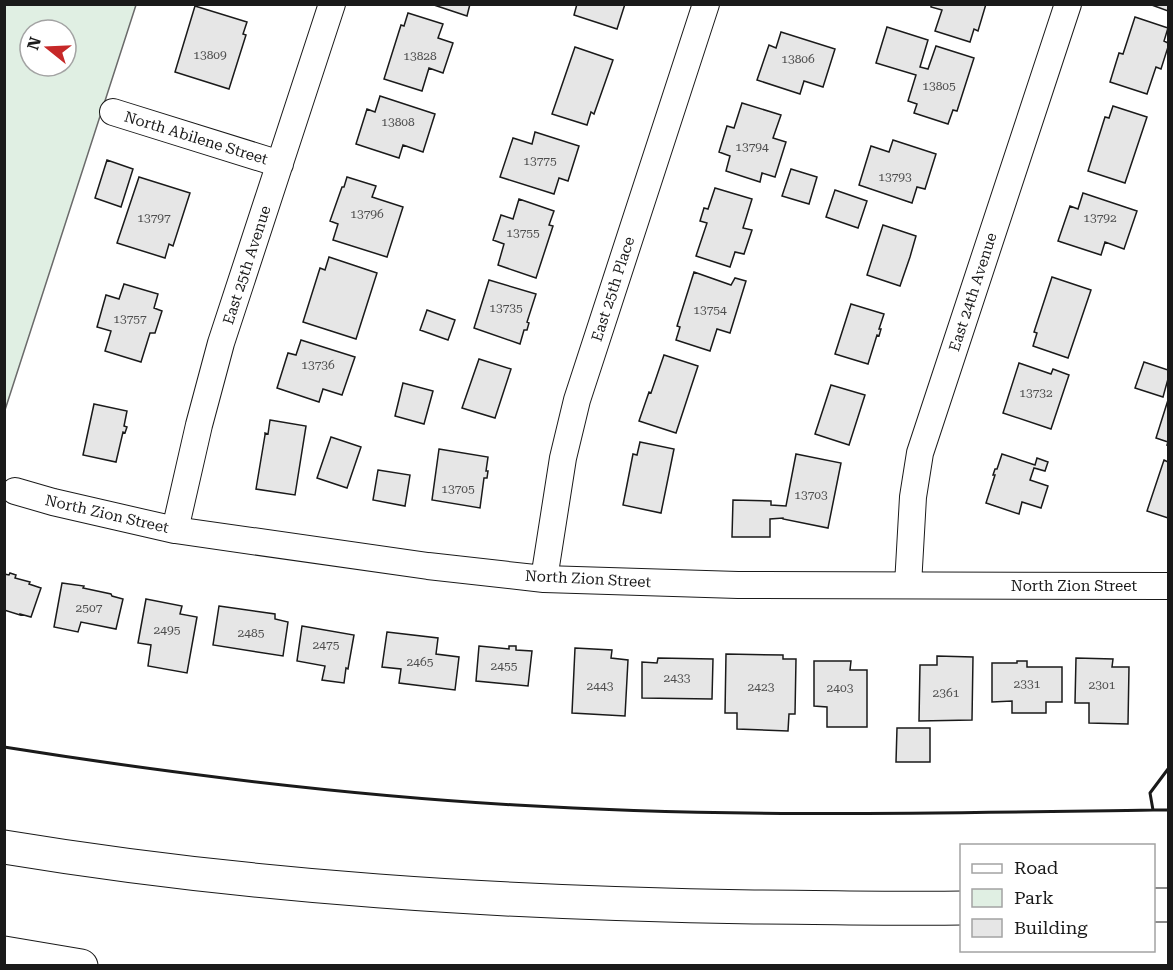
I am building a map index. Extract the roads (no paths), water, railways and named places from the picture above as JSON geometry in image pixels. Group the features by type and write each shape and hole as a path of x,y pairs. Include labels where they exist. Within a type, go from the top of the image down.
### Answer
{"highway":[{"path":"4,847 206,875 462,897 637,905 960,908"},
{"path":"4,953 81,966"}],"street":[{"name":"East 25th Avenue","path":"175,530 221,343 332,4"},
{"name":"East 25th Place","path":"544,579 558,486 577,400 706,4"},
{"name":"East 24th Avenue","path":"908,585 913,497 920,453 1068,4"},
{"name":"North Abilene Street","path":"113,112 280,164"},
{"name":"North Zion Street","path":"15,491 175,530 428,566 544,579 738,585 1168,586"}]}
